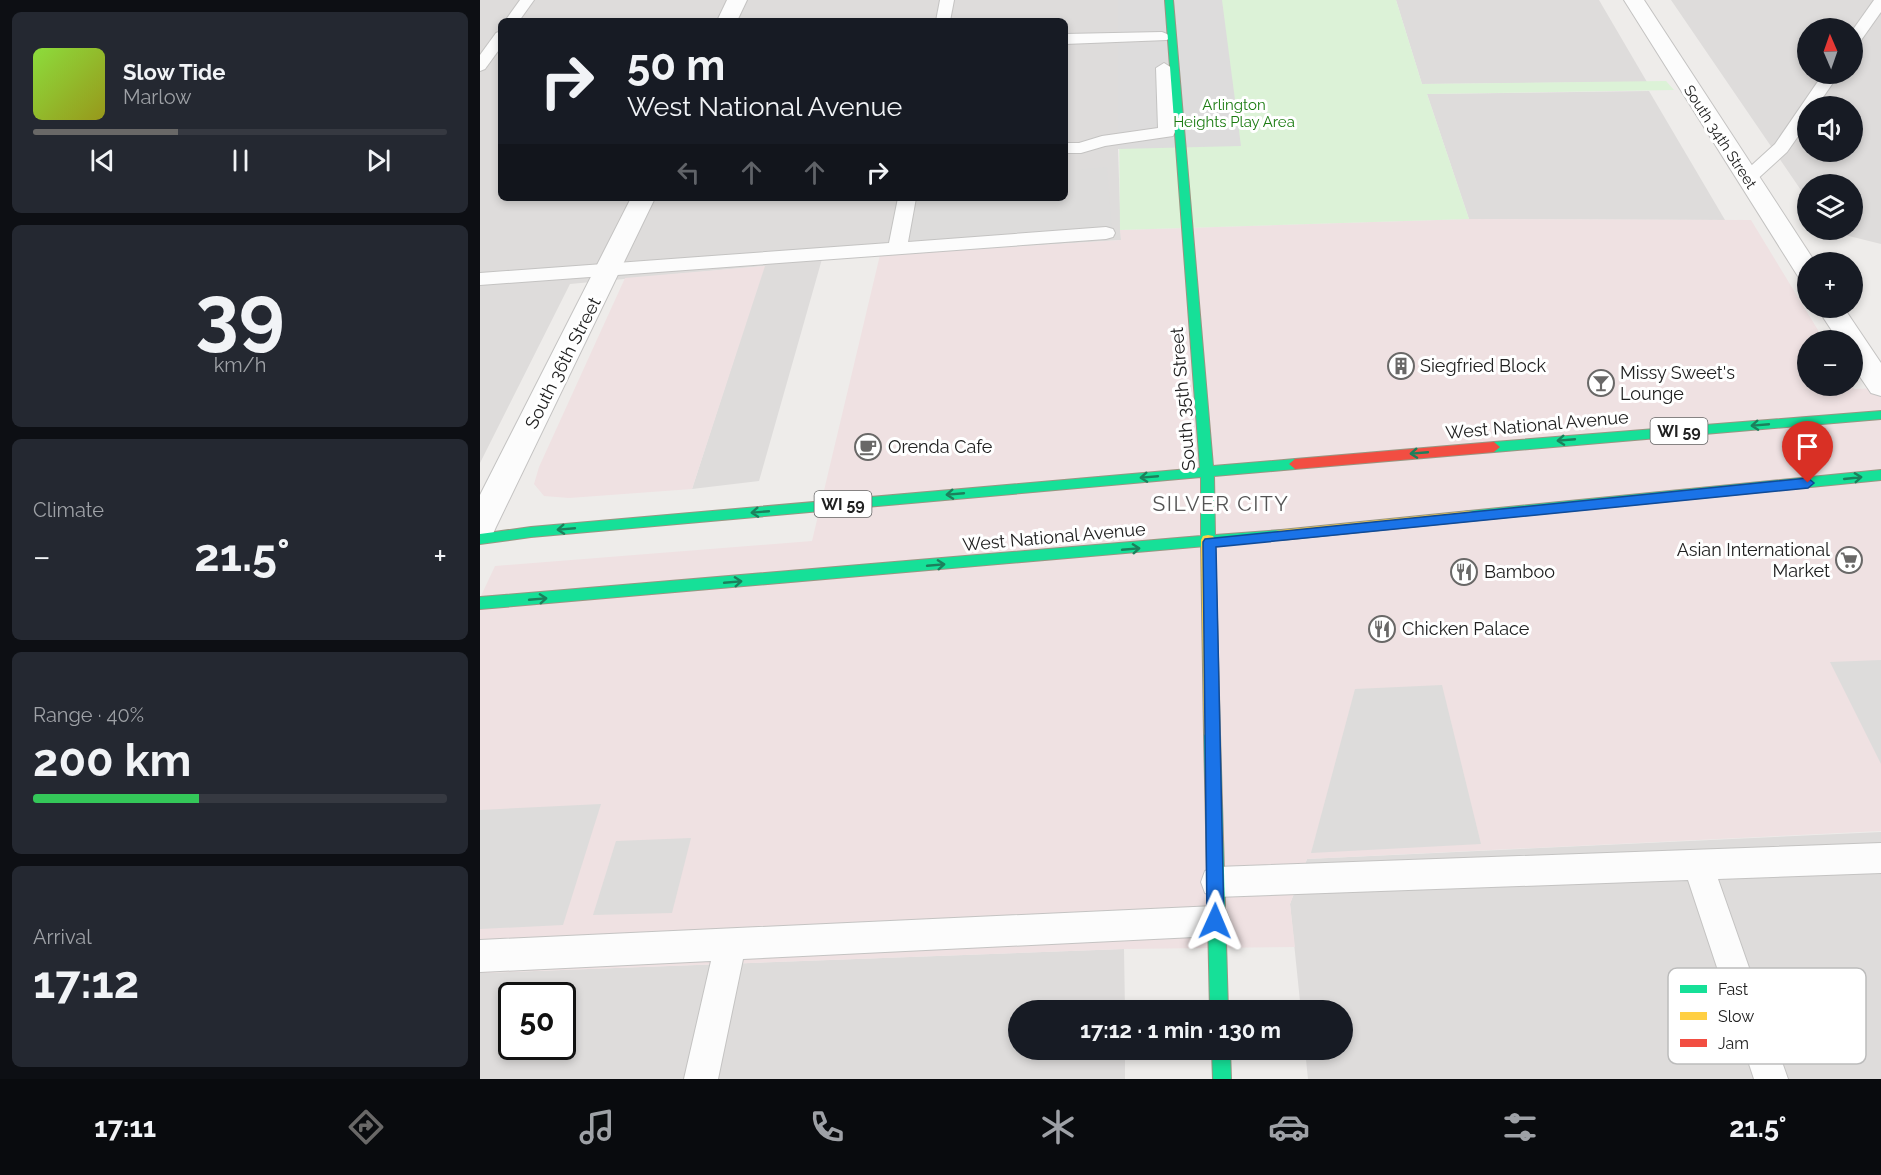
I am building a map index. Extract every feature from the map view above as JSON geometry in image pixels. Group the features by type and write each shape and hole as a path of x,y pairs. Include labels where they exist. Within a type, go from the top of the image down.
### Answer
{"main road":[{"name":"South 35th Street","path":"1169,0 1179,148 1207,471 1219,1000"},
{"name":"West National Avenue","path":"480,539 1207,471 1881,415"},
{"name":"West National Avenue","path":"480,603 1209,542 1881,475"},
{"path":"1221,1060 1222,1079"}],"street":[{"path":"728,18 737,0"},
{"name":"South 34th Street","path":"1634,0 1797,255"},
{"name":"South 36th Street","path":"480,527 642,201"},
{"path":"1863,358 1881,386"}],"lane":[{"path":"514,18 527,0"},
{"path":"944,18 947,0"},
{"path":"1068,148 1081,148 1102,141 1167,132 1161,0"},
{"path":"1863,27 1881,1"},
{"path":"1068,39 1162,37"},
{"path":"480,66 498,40"},
{"path":"1747,179 1781,148 1797,124"},
{"path":"897,248 907,201"},
{"path":"480,279 1106,233"},
{"path":"1216,882 1881,858"},
{"path":"1698,865 1733,968"},
{"path":"480,956 1215,921"},
{"path":"701,1079 731,943"},
{"path":"1766,1064 1771,1079"}],"shaded area":[{"path":"480,0 1118,0 1118,149 1121,240 822,259 759,481 692,489 764,266 570,284 480,463"},
{"path":"1396,0 1599,0 1647,82 1422,84"},
{"path":"1671,0 1881,0 1881,244 1863,240 1863,174 1797,174 1797,184"},
{"path":"1649,91 1725,220 1469,219 1427,94"},
{"path":"1107,167 1112,229 906,243 915,201 1068,201 1068,171"},
{"path":"1469,219 1751,220 1797,296 1797,318 1811,318 1818,330 1797,330 1797,396 1863,396 1863,389 1881,388 1881,831 1307,859 1290,904 1295,947 1124,949 480,973 480,598 495,566 812,541 880,255 1121,240 1120,230"},
{"path":"765,266 692,489 569,498 544,496 534,484 539,467 625,278"},
{"path":"1881,660 1881,764 1830,662"},
{"path":"1442,685 1481,844 1311,853 1355,689"},
{"path":"601,804 563,925 480,929 480,810"},
{"path":"1881,832 1881,1079 1308,1079 1306,1060 1353,1060 1353,1000 1300,1000 1290,904 1307,859"},
{"path":"691,838 672,913 593,915 616,841"},
{"path":"1124,949 1125,1000 1008,1000 1008,1060 1125,1060 1125,1079 480,1079 480,973"}],"green space":[{"name":"Arlington Heights Play Area","path":"1118,0 1396,0 1422,84 1666,81 1674,90 1427,94 1469,219 1120,230"}],"pier":[{"path":"1118,0 1222,0 1241,146 1118,149"}],"traffic: fast":[{"path":"1169,0 1207,471 1208,540"},
{"path":"1494,447 1881,415"},
{"path":"480,539 531,532 1295,464"},
{"path":"1469,516 1881,475"},
{"path":"480,603 1281,535"},
{"path":"1212,734 1219,1000"},
{"path":"1221,1060 1222,1079"}],"traffic: slow":[{"path":"1281,535 1469,516"},
{"path":"1208,540 1212,734"}],"traffic: jam":[{"path":"1295,464 1494,447"}],"place":[{"name":"Siegfried Block","path":"1401,366"},
{"name":"Missy Sweet's Lounge","path":"1601,383"},
{"name":"Orenda Cafe","path":"868,447"},
{"name":"Asian International Market","path":"1849,560"},
{"name":"Bamboo","path":"1464,572"},
{"name":"Chicken Palace","path":"1382,629"}],"district":[{"name":"SILVER CITY","path":"1221,504"}],"route":[{"path":"1215,921 1209,542 1808,483"}]}
